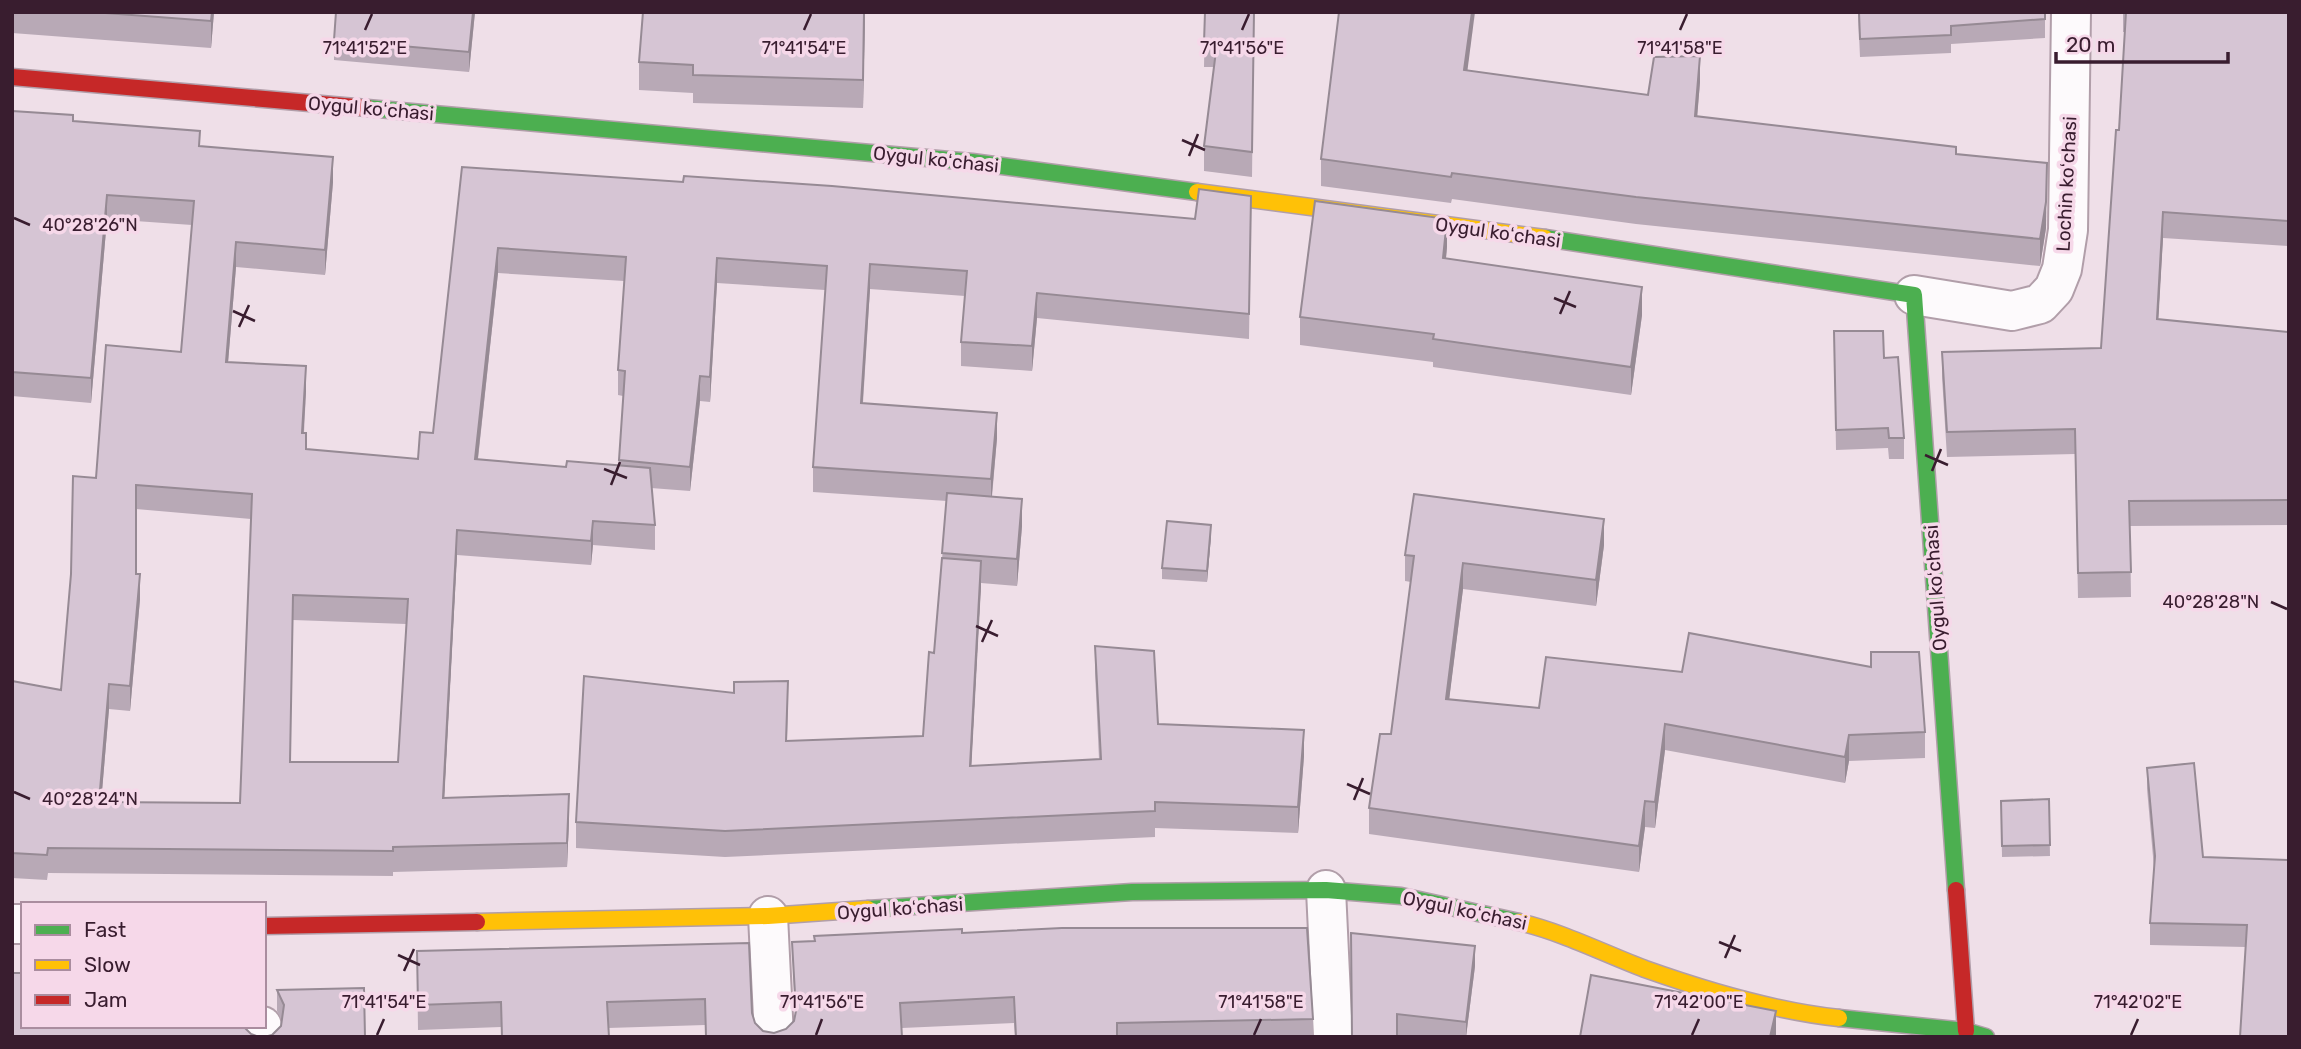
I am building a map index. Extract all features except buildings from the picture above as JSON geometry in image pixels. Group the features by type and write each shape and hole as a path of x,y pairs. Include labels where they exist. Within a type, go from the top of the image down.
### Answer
{"street":[{"name":"Lochin koʻchasi","path":"1914,295 2012,311 2040,304 2054,289 2062,269 2068,230 2071,12"},
{"name":"Oygul koʻchasi","path":"12,77 972,162 1599,245 1914,295 1966,1031"},
{"name":"Oygul koʻchasi","path":"266,926 768,916 1132,892 1326,890 1401,896 1540,927 1646,968 1741,999 1818,1016 1966,1031 1986,1037"},
{"path":"1326,890 1333,1037"},
{"path":"768,916 774,1037"}],"traffic: fast":[{"path":"367,108 972,162 1197,192"},
{"path":"1545,238 1914,295 1956,890"},
{"path":"868,909 1132,892 1326,890 1401,896 1519,922"},
{"path":"1839,1018 1966,1031 1986,1037"}],"traffic: slow":[{"path":"1197,192 1545,238"},
{"path":"477,922 768,916 868,909"},
{"path":"1519,922 1716,992 1765,1005 1839,1018"}],"traffic: jam":[{"path":"12,77 367,108"},
{"path":"1956,890 1966,1031"},
{"path":"266,926 477,922"}]}
